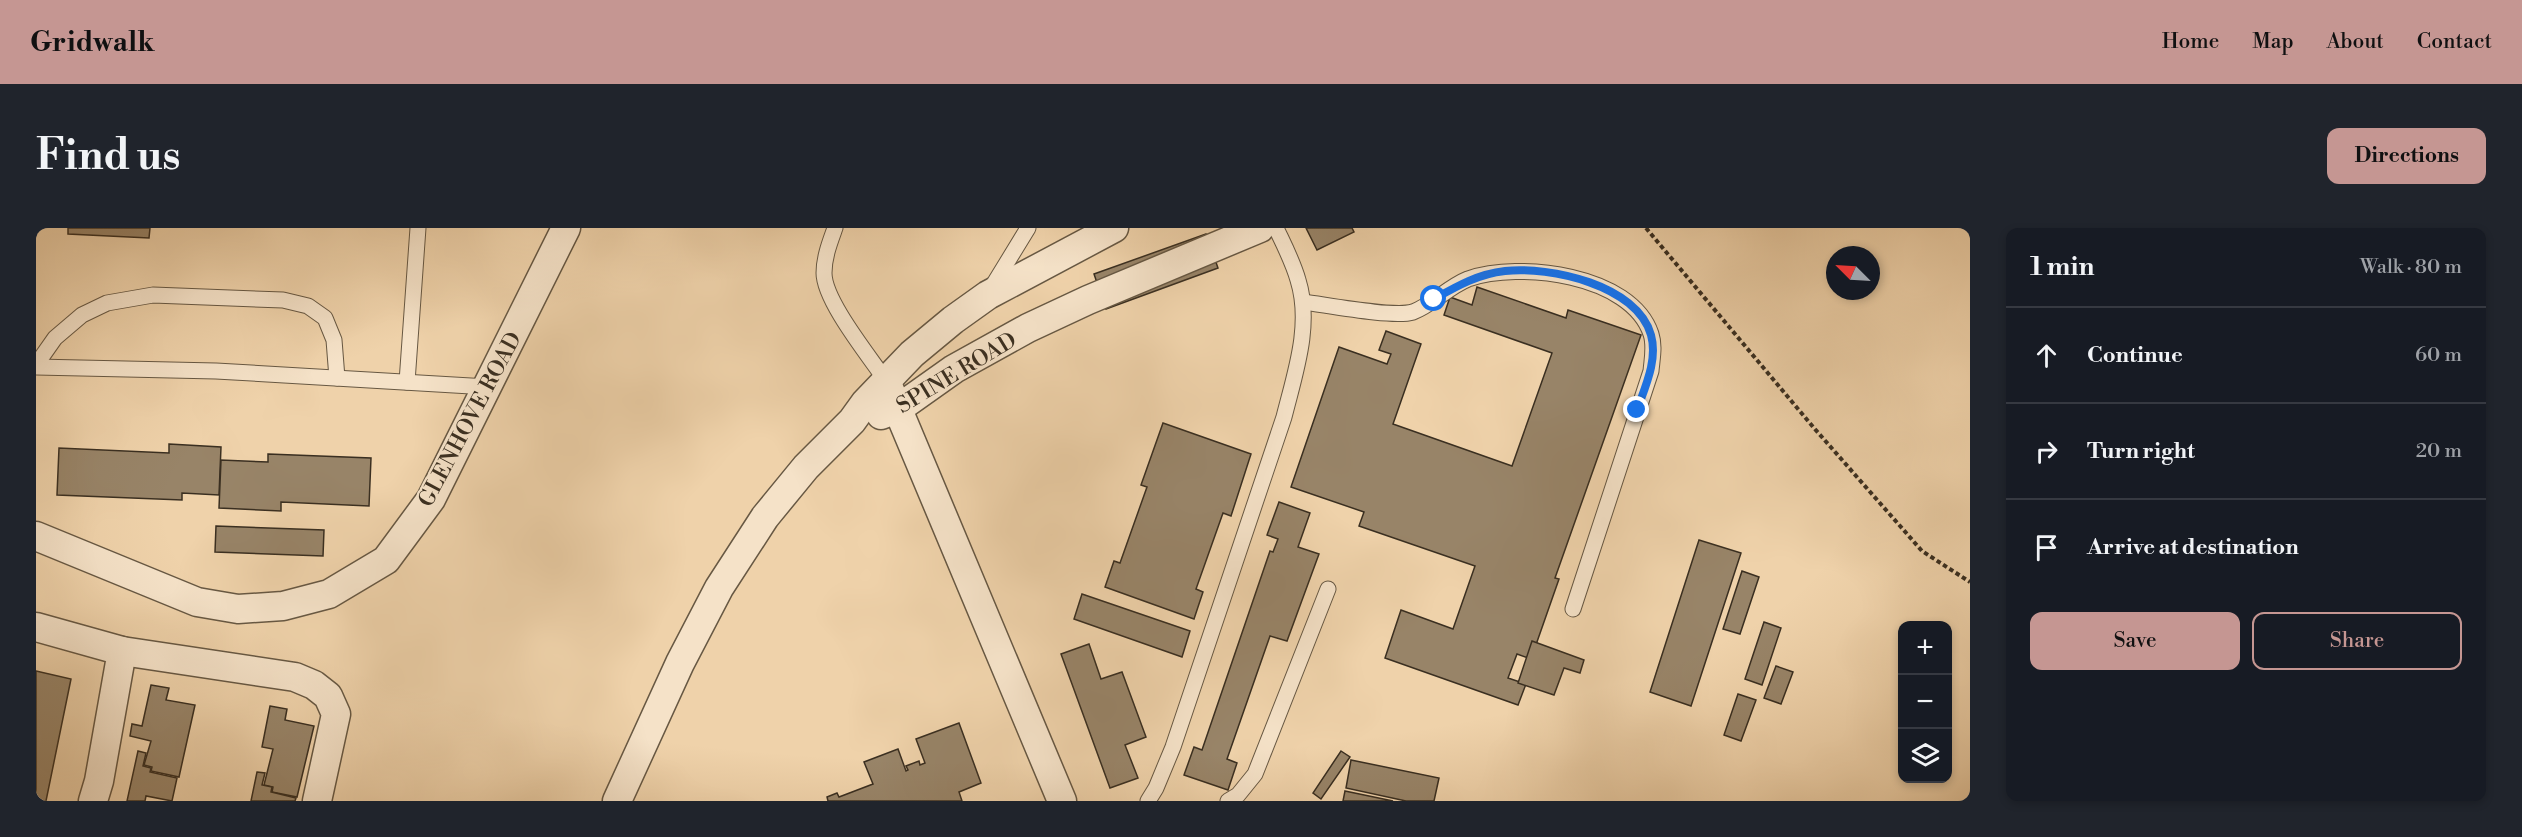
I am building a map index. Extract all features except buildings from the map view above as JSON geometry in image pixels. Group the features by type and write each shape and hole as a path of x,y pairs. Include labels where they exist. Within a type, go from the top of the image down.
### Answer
{"street":[{"name":"GLENHOVE ROAD","path":"36,536 197,602 238,609 272,607 329,594 386,560 430,499 566,228"},
{"name":"SPINE ROAD","path":"852,421 865,403 912,354 988,295 1114,228"},
{"name":"SPINE ROAD","path":"852,421 871,418 899,408 954,369 1028,328 1088,300 1260,228"},
{"path":"886,381 1062,801"},
{"path":"617,801 680,663 718,588 765,517 806,467 852,421"},
{"path":"36,627 122,651 296,677 314,685 328,696 336,714 317,801"},
{"path":"93,801 122,651"}],"lane":[{"path":"407,382 418,228"},
{"path":"835,228 826,256 824,275 846,323 886,381"},
{"path":"988,295 1028,228"},
{"path":"1148,801 1173,747 1284,417 1305,320 1298,279 1276,228"},
{"path":"1303,302 1397,314 1413,312 1467,280 1505,271 1540,271 1584,280 1613,293 1632,306 1651,333 1653,348 1651,371 1573,609"},
{"path":"36,366 55,338 82,315 107,303 153,295 283,300 308,306 325,318 334,340 337,378"},
{"path":"36,366 216,371 488,387"},
{"path":"1228,801 1238,795 1255,774 1328,589"}],"path":[{"path":"1646,228 1814,428 1922,551 1970,582"}],"route":[{"path":"1434,299 1467,280 1505,271 1540,271 1584,280 1613,293 1632,306 1651,333 1653,348 1651,371 1637,410"}]}
